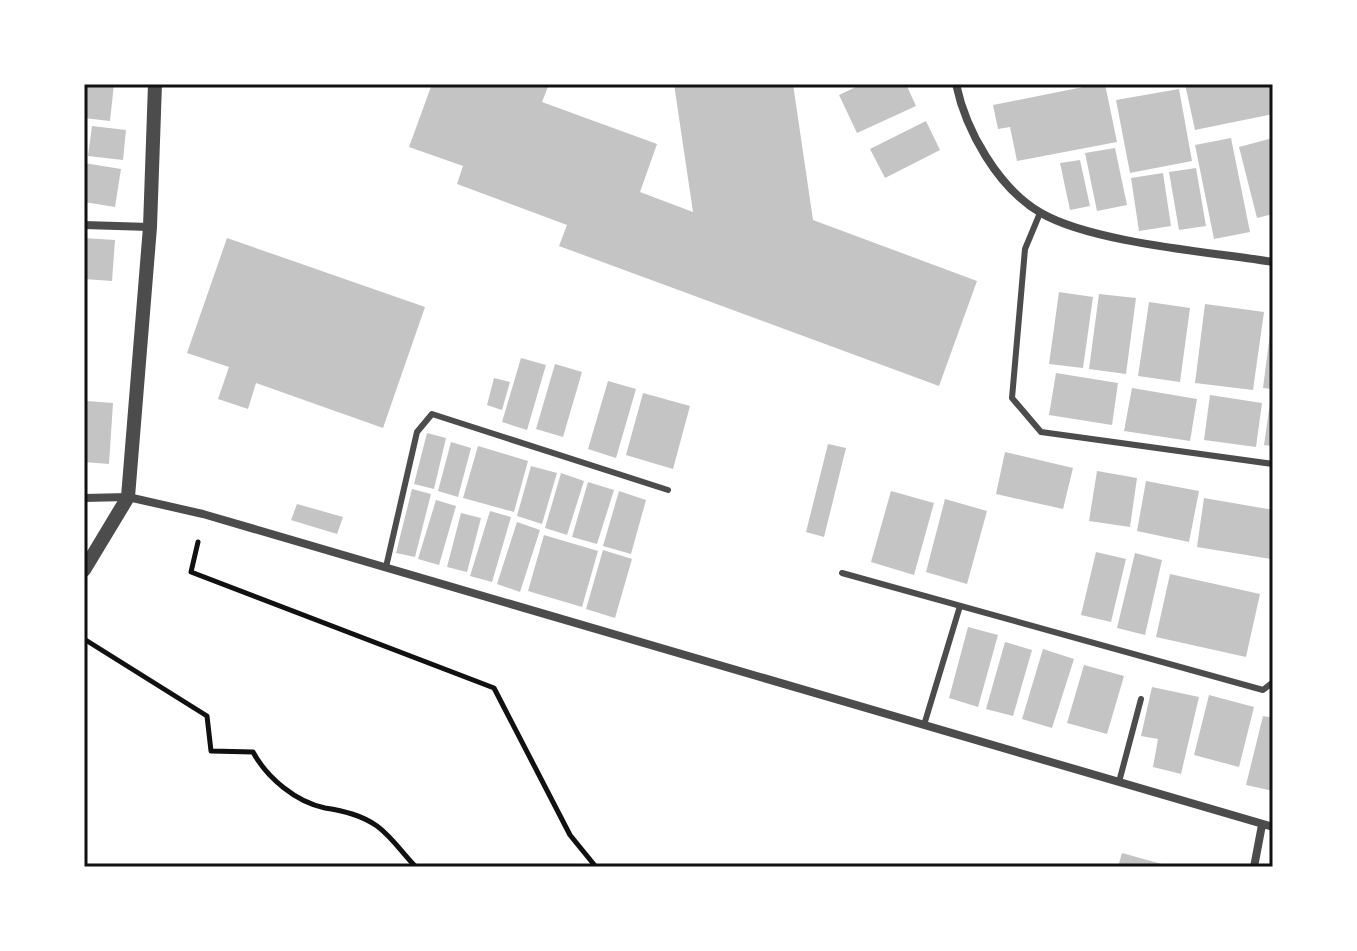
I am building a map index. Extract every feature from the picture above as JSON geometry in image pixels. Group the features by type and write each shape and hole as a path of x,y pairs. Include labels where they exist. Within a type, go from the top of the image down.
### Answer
{"street":[{"path":"84,570 128,497 150,227 155,84"},
{"path":"956,84 961,108 993,170 1040,213 1098,234 1273,262"},
{"path":"84,225 150,227"},
{"path":"84,498 128,497 203,514 1273,827"},
{"path":"1254,867 1262,825"}],"lane":[{"path":"1040,213 1025,249 1012,398 1041,432 1273,464"},
{"path":"386,567 417,432 432,414 668,490"},
{"path":"842,573 1263,690 1273,682"},
{"path":"924,725 960,606"},
{"path":"1119,782 1141,699"}],"path":[{"path":"203,514 191,572 494,688 570,835 596,867"},
{"path":"84,639 207,716 211,751 253,752 258,763 289,792 322,807 353,813 377,826 416,867"}],"building":[{"path":"84,84 114,84 110,121 84,118"},
{"path":"432,84 549,84 542,102 657,144 640,192 693,212 674,84 793,84 813,220 977,281 939,386 559,246 567,225 457,184 463,166 409,147"},
{"path":"862,84 906,84 916,106 857,133 839,95"},
{"path":"1105,84 1117,142 1017,161 1010,127 998,129 993,105"},
{"path":"1185,84 1273,84 1273,114 1195,130"},
{"path":"1179,89 1192,161 1130,173 1116,100"},
{"path":"926,121 940,150 885,178 870,149"},
{"path":"92,126 126,130 123,160 88,156"},
{"path":"1231,138 1250,232 1214,239 1195,145"},
{"path":"1273,138 1273,214 1257,218 1239,147"},
{"path":"1115,148 1127,205 1097,211 1085,153"},
{"path":"1080,160 1090,206 1070,210 1060,163"},
{"path":"84,163 121,169 115,207 84,202"},
{"path":"1196,168 1206,226 1179,230 1169,172"},
{"path":"1163,173 1171,226 1139,231 1131,178"},
{"path":"84,238 115,240 112,281 84,279"},
{"path":"227,238 425,307 383,428 256,383 248,409 218,399 229,367 187,353"},
{"path":"1059,292 1093,297 1083,368 1049,364"},
{"path":"1099,294 1136,298 1126,374 1089,369"},
{"path":"1149,302 1190,308 1180,382 1138,376"},
{"path":"1205,304 1264,312 1253,390 1195,383"},
{"path":"1273,326 1273,389 1263,388"},
{"path":"521,358 546,365 527,430 502,422"},
{"path":"555,364 582,372 563,437 536,429"},
{"path":"1056,373 1118,383 1112,425 1049,415"},
{"path":"494,378 510,382 502,410 487,405"},
{"path":"608,381 636,389 616,458 588,449"},
{"path":"1132,388 1197,399 1190,441 1124,431"},
{"path":"643,393 690,406 673,469 626,455"},
{"path":"1210,395 1262,403 1256,447 1204,440"},
{"path":"87,401 113,403 109,464 84,462"},
{"path":"1270,403 1273,403 1273,446 1264,445"},
{"path":"427,433 446,438 434,489 414,484"},
{"path":"451,442 471,448 458,497 438,491"},
{"path":"828,444 846,448 824,537 806,532"},
{"path":"478,446 528,461 514,512 463,498"},
{"path":"1005,452 1073,468 1063,509 996,494"},
{"path":"531,466 557,473 542,524 517,516"},
{"path":"1097,471 1137,478 1130,527 1089,521"},
{"path":"561,473 584,481 567,535 545,528"},
{"path":"1146,481 1199,491 1189,542 1137,531"},
{"path":"588,482 614,490 597,544 572,537"},
{"path":"412,489 431,494 415,557 396,553"},
{"path":"619,491 646,500 631,554 603,546"},
{"path":"891,491 934,503 914,575 871,562"},
{"path":"1204,498 1273,510 1271,559 1197,547"},
{"path":"945,499 987,511 967,584 926,572"},
{"path":"436,500 456,506 439,565 418,559"},
{"path":"297,504 343,517 337,534 291,520"},
{"path":"490,511 511,517 492,582 470,576"},
{"path":"461,513 481,518 467,572 447,567"},
{"path":"517,522 540,530 520,592 497,584"},
{"path":"544,535 598,551 582,607 528,591"},
{"path":"603,550 632,559 615,618 586,609"},
{"path":"1096,552 1126,559 1111,622 1081,615"},
{"path":"1135,553 1162,560 1145,635 1117,628"},
{"path":"1170,574 1260,594 1246,657 1156,637"},
{"path":"968,627 998,635 978,707 949,698"},
{"path":"1005,642 1032,650 1013,716 986,709"},
{"path":"1043,649 1074,659 1052,728 1022,719"},
{"path":"1084,665 1124,676 1107,734 1067,723"},
{"path":"1152,687 1199,697 1181,774 1153,767 1158,739 1141,736"},
{"path":"1209,695 1254,707 1239,767 1194,755"},
{"path":"1263,716 1273,718 1273,791 1246,785"},
{"path":"1122,853 1169,866 1169,867 1118,867"}]}
